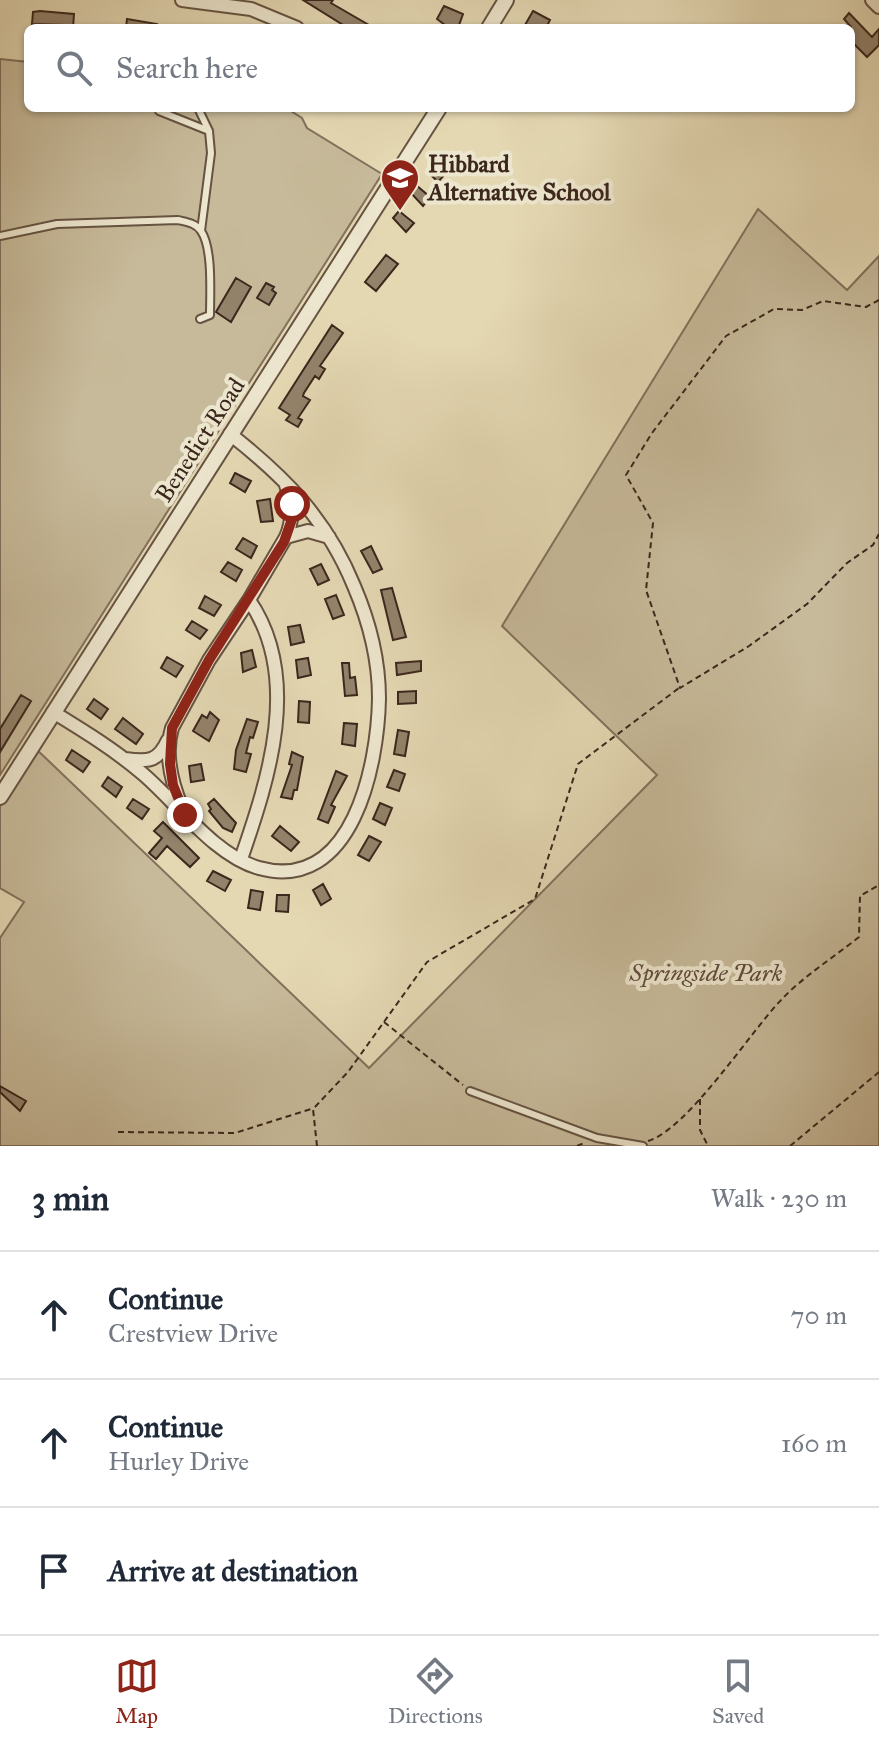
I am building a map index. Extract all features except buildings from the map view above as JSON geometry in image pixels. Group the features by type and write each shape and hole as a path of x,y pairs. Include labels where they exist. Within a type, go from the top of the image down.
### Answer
{"street":[{"path":"182,0 220,2 266,13 289,24"},
{"path":"491,24 506,0"},
{"path":"872,0 879,7"},
{"name":"Benedict Road","path":"0,797 433,112"},
{"path":"53,712 143,773 210,839 258,868 295,870 316,864 338,846 360,804 369,771 379,697 374,643 355,588 332,538 285,481 230,434"},
{"path":"122,758 139,761 155,758 162,753 179,712 286,537 292,504 285,481"},
{"path":"286,537 308,531 332,538"},
{"path":"241,859 263,788 275,732 278,699 275,661 267,629 249,600"},
{"path":"169,737 173,785 185,815"}],"lane":[{"path":"162,112 209,131"},
{"path":"200,112 209,131 209,179 201,231 206,248 210,315 200,319"},
{"path":"0,236 57,224 178,220 193,223 201,231"},
{"path":"470,1091 597,1138 640,1145"}],"path":[{"path":"680,688 646,590 653,523 626,475 652,433 726,336 774,309 802,310 823,301 866,307 879,300"},
{"path":"118,1132 235,1133 313,1109 348,1072 427,962 535,899 578,764 680,688 749,646 807,604 847,563 873,545 879,534"},
{"path":"640,1145 661,1137 700,1098 784,997 859,937 860,896 879,885"},
{"path":"384,1022 470,1091"},
{"path":"790,1146 879,1072"},
{"path":"700,1098 700,1130 708,1146"},
{"path":"313,1109 317,1146"}],"green space":[{"path":"0,59 24,62 24,112 292,112 302,118 307,128 382,174 0,775"},
{"name":"Springside Park","path":"758,209 847,290 879,256 879,1146 0,1146 0,938 24,902 0,888 0,797 32,745 369,1068 657,775 502,626"}],"place":[{"name":"Hibbard Alternative School","path":"400,212"}],"route":[{"path":"185,815 173,785 169,737 172,728 209,660 284,542 291,522 292,504"}]}
